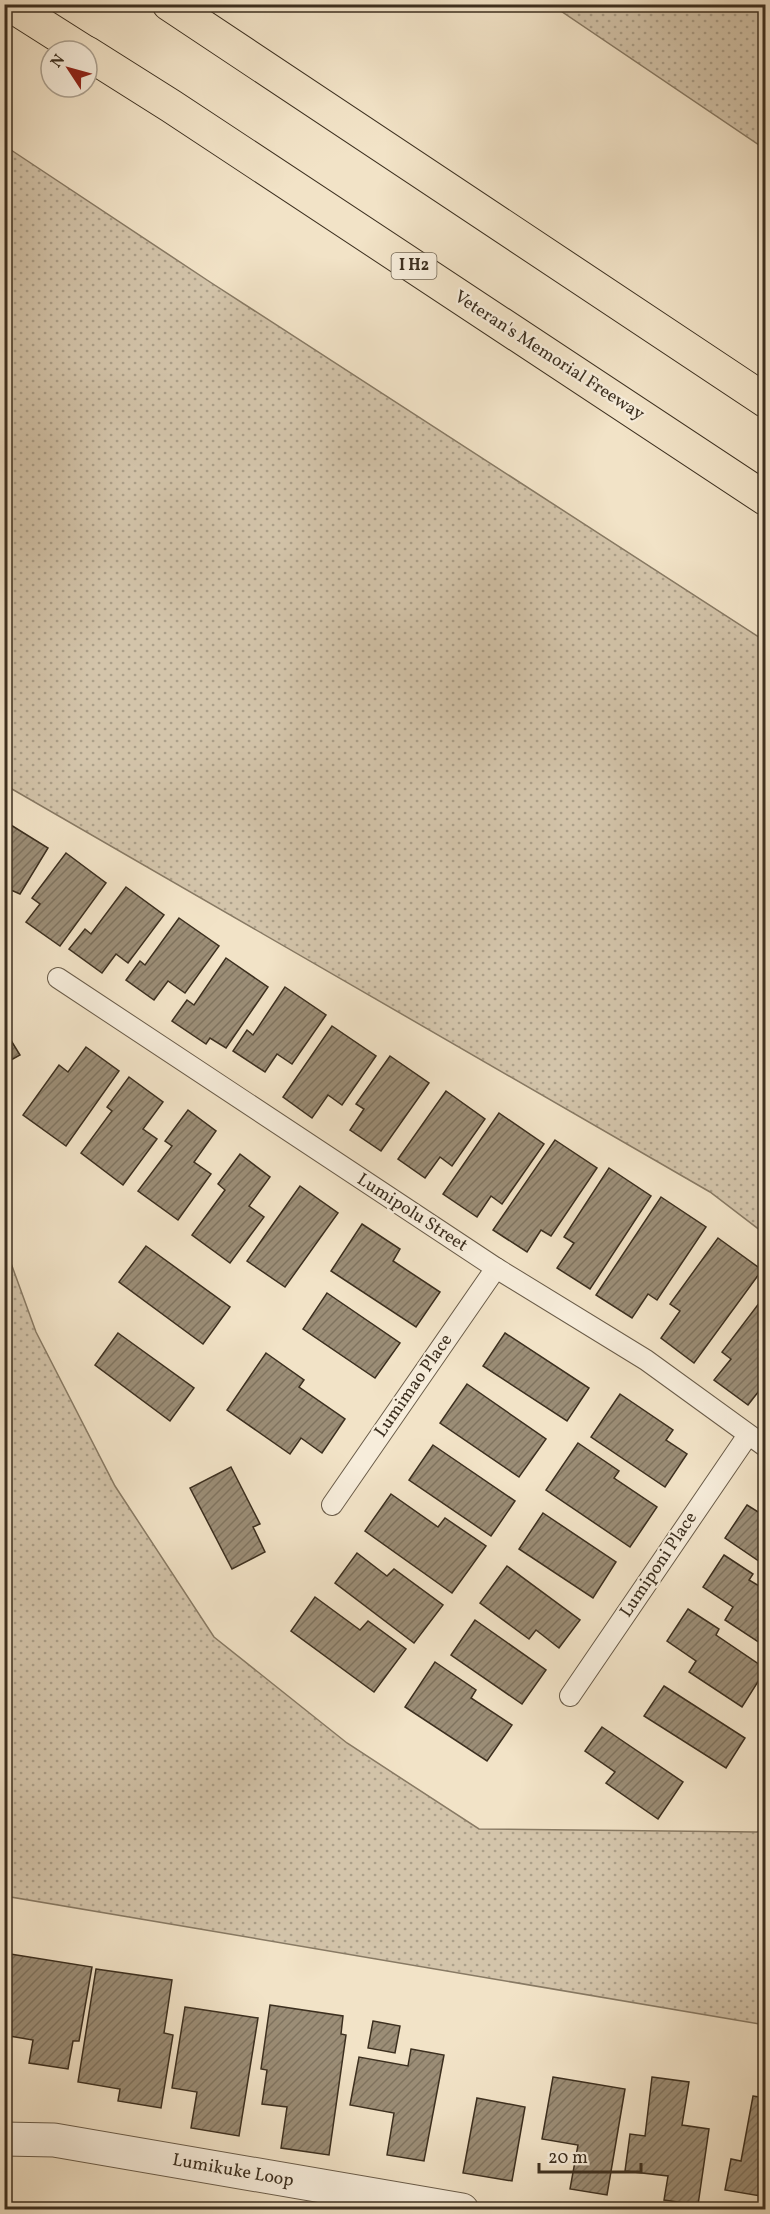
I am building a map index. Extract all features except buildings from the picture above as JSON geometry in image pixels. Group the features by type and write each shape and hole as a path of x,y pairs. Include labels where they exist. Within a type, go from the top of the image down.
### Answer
{"highway":[{"name":"Veteran's Memorial Freeway","path":"9,4 64,39"},
{"path":"169,4 765,401"},
{"name":"Veteran's Memorial Freeway","path":"99,61 171,106 757,494"}],"street":[{"name":"Lumikuke Loop","path":"4,2139 54,2140 462,2210"}],"lane":[{"name":"Lumipolu Street","path":"58,978 496,1268 646,1360 765,1448"},
{"name":"Lumimao Place","path":"332,1505 496,1268"},
{"name":"Lumiponi Place","path":"570,1696 748,1435"}],"shaded area":[{"path":"552,5 765,5 765,149"},
{"path":"5,146 210,282 765,641 765,1234 710,1192 5,785"},
{"path":"4,1244 36,1332 115,1486 214,1637 347,1743 479,1829 757,1832 765,1828 765,2025 5,1896"}]}
